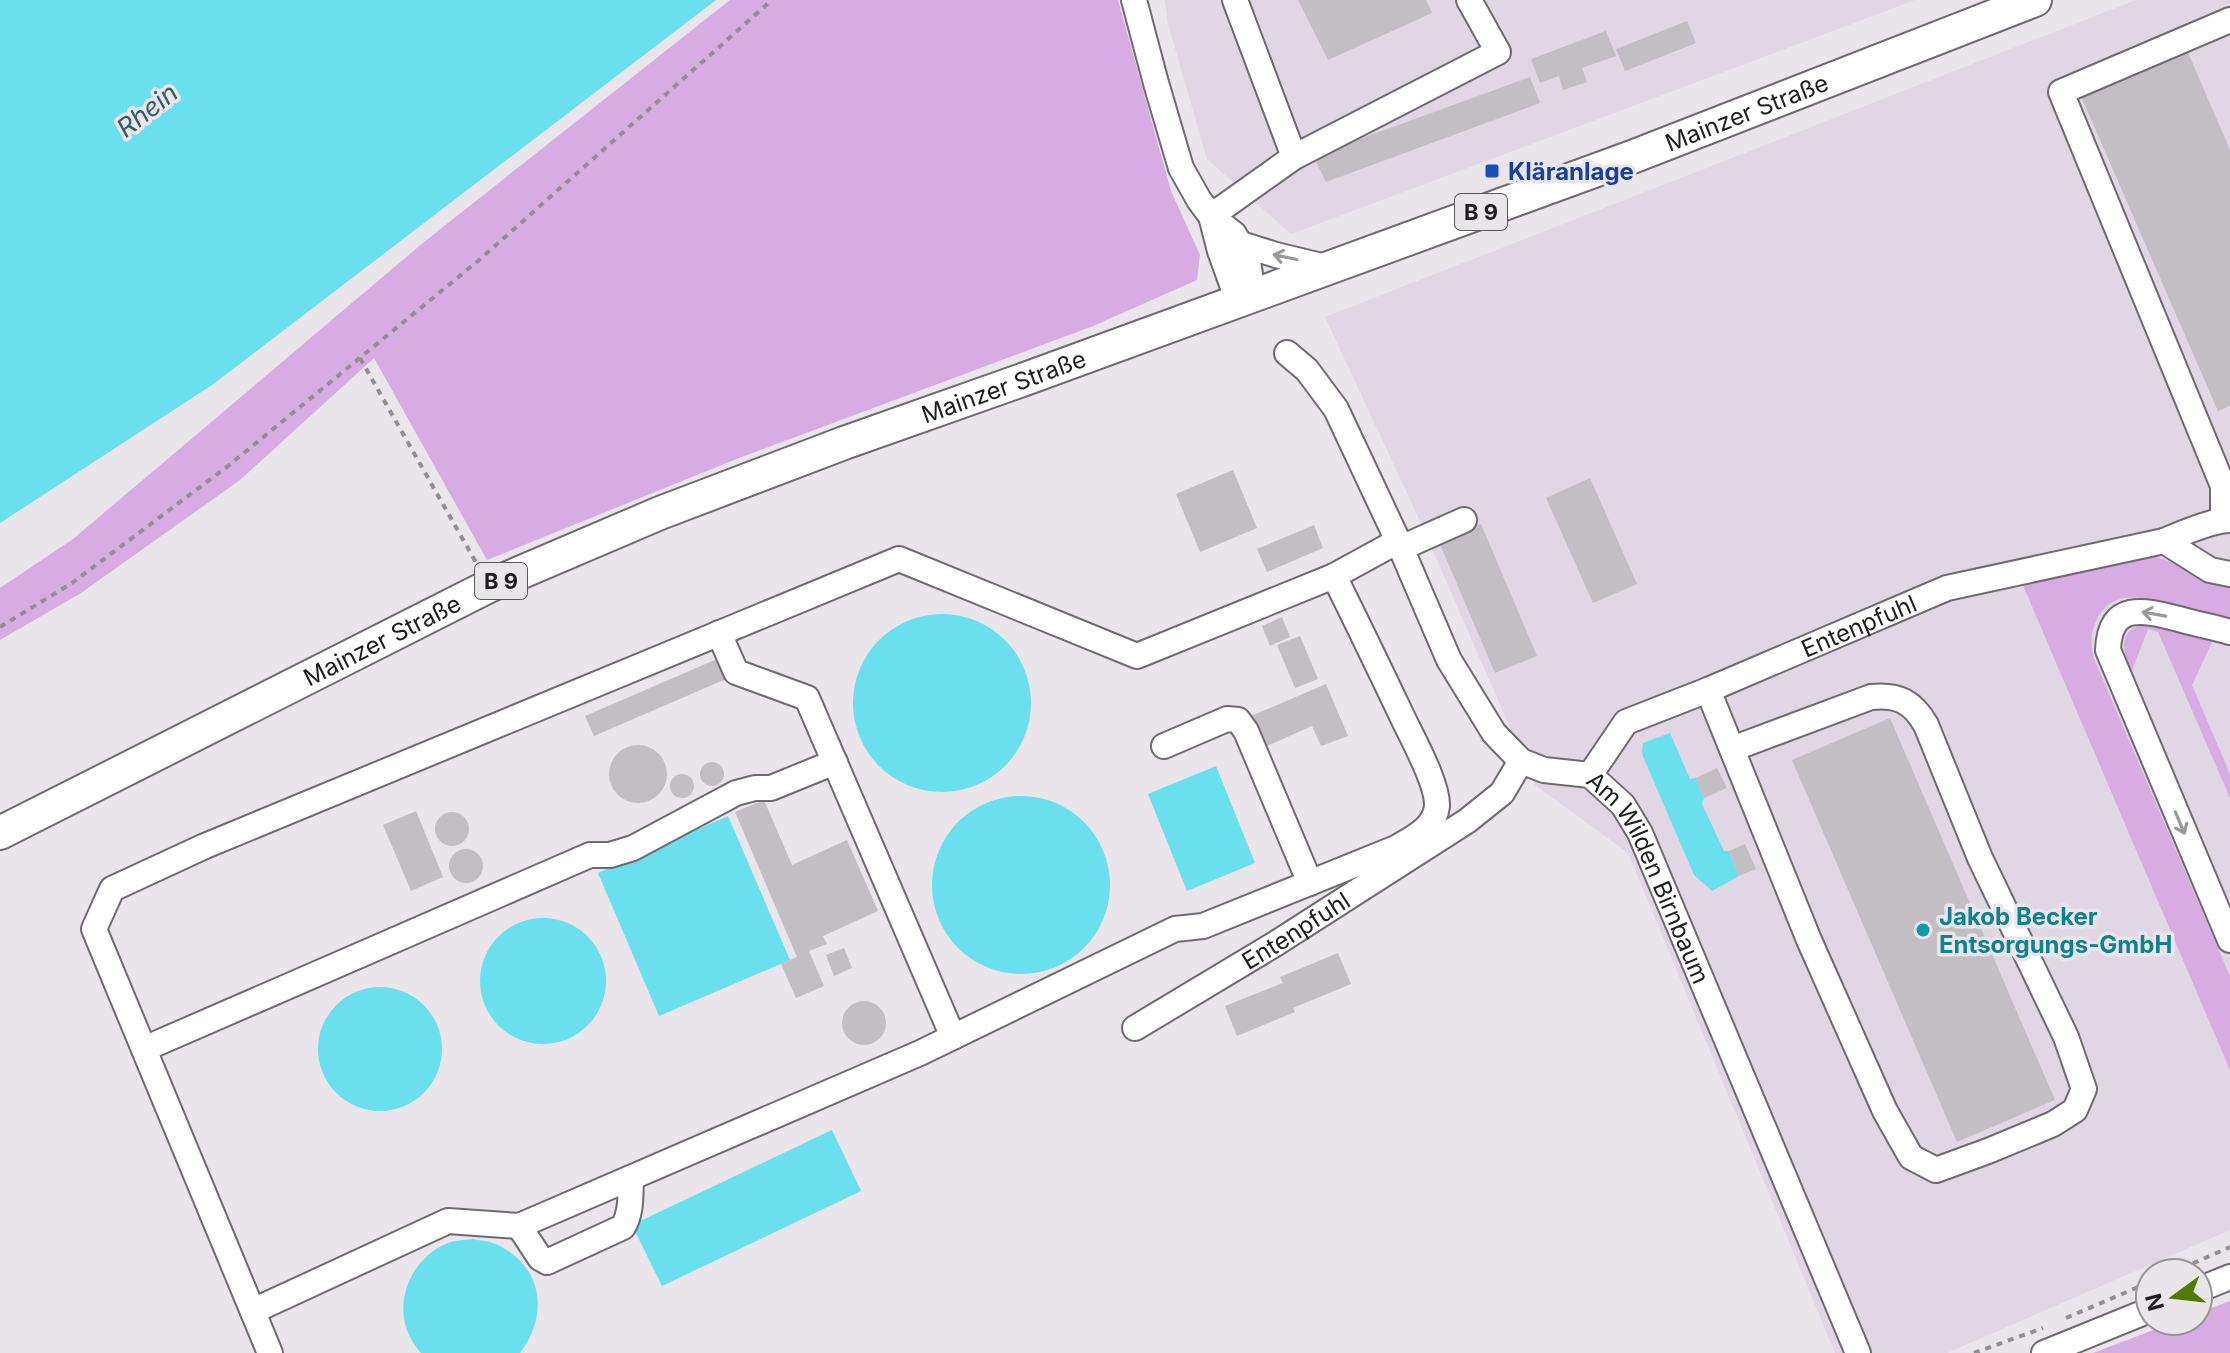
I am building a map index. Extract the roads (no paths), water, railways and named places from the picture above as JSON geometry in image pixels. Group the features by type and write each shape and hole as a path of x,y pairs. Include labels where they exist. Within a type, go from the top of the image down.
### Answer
{"main road":[{"name":"Mainzer Straße","path":"0,833 489,586 645,519 844,443 1632,157 2035,0"}],"street":[{"path":"1134,0 1184,175 1211,216 1234,234 1249,265 1242,299"},
{"path":"1235,0 1294,157"},
{"path":"1211,216 1294,157 1498,52 1469,0"},
{"path":"2226,520 2223,486 2061,92 2230,20"},
{"path":"1211,216 1220,251 1242,299"},
{"path":"1241,244 1330,268"},
{"path":"1287,353 1307,370 1336,409 1400,545 1449,660 1494,733 1521,761"},
{"path":"270,1353 94,929 112,889 220,840 899,559 1137,656 1464,520"},
{"name":"Entenpfuhl","path":"1590,775 1626,722 1947,588 2164,541 2226,520"},
{"path":"2164,541 2210,570 2230,574"},
{"path":"253,1311 448,1221 519,1226 953,1037 1175,929 1203,926 1396,848 1417,835 1429,826 1434,817 1437,805 1435,789 1334,576"},
{"path":"2230,632 2149,612 2135,612 2119,617 2108,637 2108,650 2230,940"},
{"path":"719,633 736,672 807,698 953,1037"},
{"path":"1708,690 1809,940 1885,1111 1911,1157 1936,1170 2053,1124 2075,1110 2084,1089 2066,1037 1980,858 1918,709 1888,695 1871,697 1732,749"},
{"path":"1164,746 1227,719 1238,720 1246,731 1310,883"},
{"name":"Entenpfuhl","path":"1135,1028 1275,944 1467,821 1502,793 1521,761"},
{"name":"Am Wilden Birnbaum","path":"1521,761 1544,770 1590,775 1623,805 1640,833 1858,1353"},
{"path":"144,1049 590,855 610,855 633,848 736,793 771,788 835,762"},
{"path":"1437,805 1488,804"},
{"path":"519,1226 540,1258 547,1262 623,1227 629,1218 631,1178"},
{"path":"2044,1353 2134,1316"}],"water":[{"name":"Rhein","path":"0,0 716,0 212,385 0,523"},
{"path":"942,614 976,621 1005,640 1024,669 1031,703 1024,737 1005,766 976,785 942,792 908,785 879,766 860,737 853,703 860,669 879,640 908,621"},
{"path":"1670,733 1690,779 1696,778 1704,798 1702,804 1724,851 1729,851 1739,876 1712,891 1694,875 1642,754 1643,743"},
{"path":"1216,766 1255,863 1187,891 1148,794"},
{"path":"1021,796 1055,803 1084,822 1103,851 1110,885 1103,919 1084,948 1055,967 1021,974 987,967 958,948 939,919 932,885 939,851 958,822 987,803"},
{"path":"728,816 790,960 659,1016 598,873"},
{"path":"543,918 567,923 587,937 601,957 606,981 601,1005 587,1025 567,1039 543,1044 519,1039 499,1025 485,1005 480,981 485,957 499,937 519,923"},
{"path":"380,987 404,992 424,1005 437,1025 442,1049 437,1073 424,1093 404,1106 380,1111 356,1106 336,1093 323,1073 318,1049 323,1025 336,1005 356,992"},
{"path":"832,1130 861,1191 662,1286 632,1225"},
{"path":"473,1239 495,1244 513,1254 532,1279 538,1308 529,1338 520,1353 421,1353 405,1323 403,1310 409,1282 415,1270 435,1250 451,1242"}],"place":[{"name":"Kläranlage","path":"1492,171"},
{"name":"Jakob Becker Entsorgungs-GmbH","path":"1923,930"}]}
